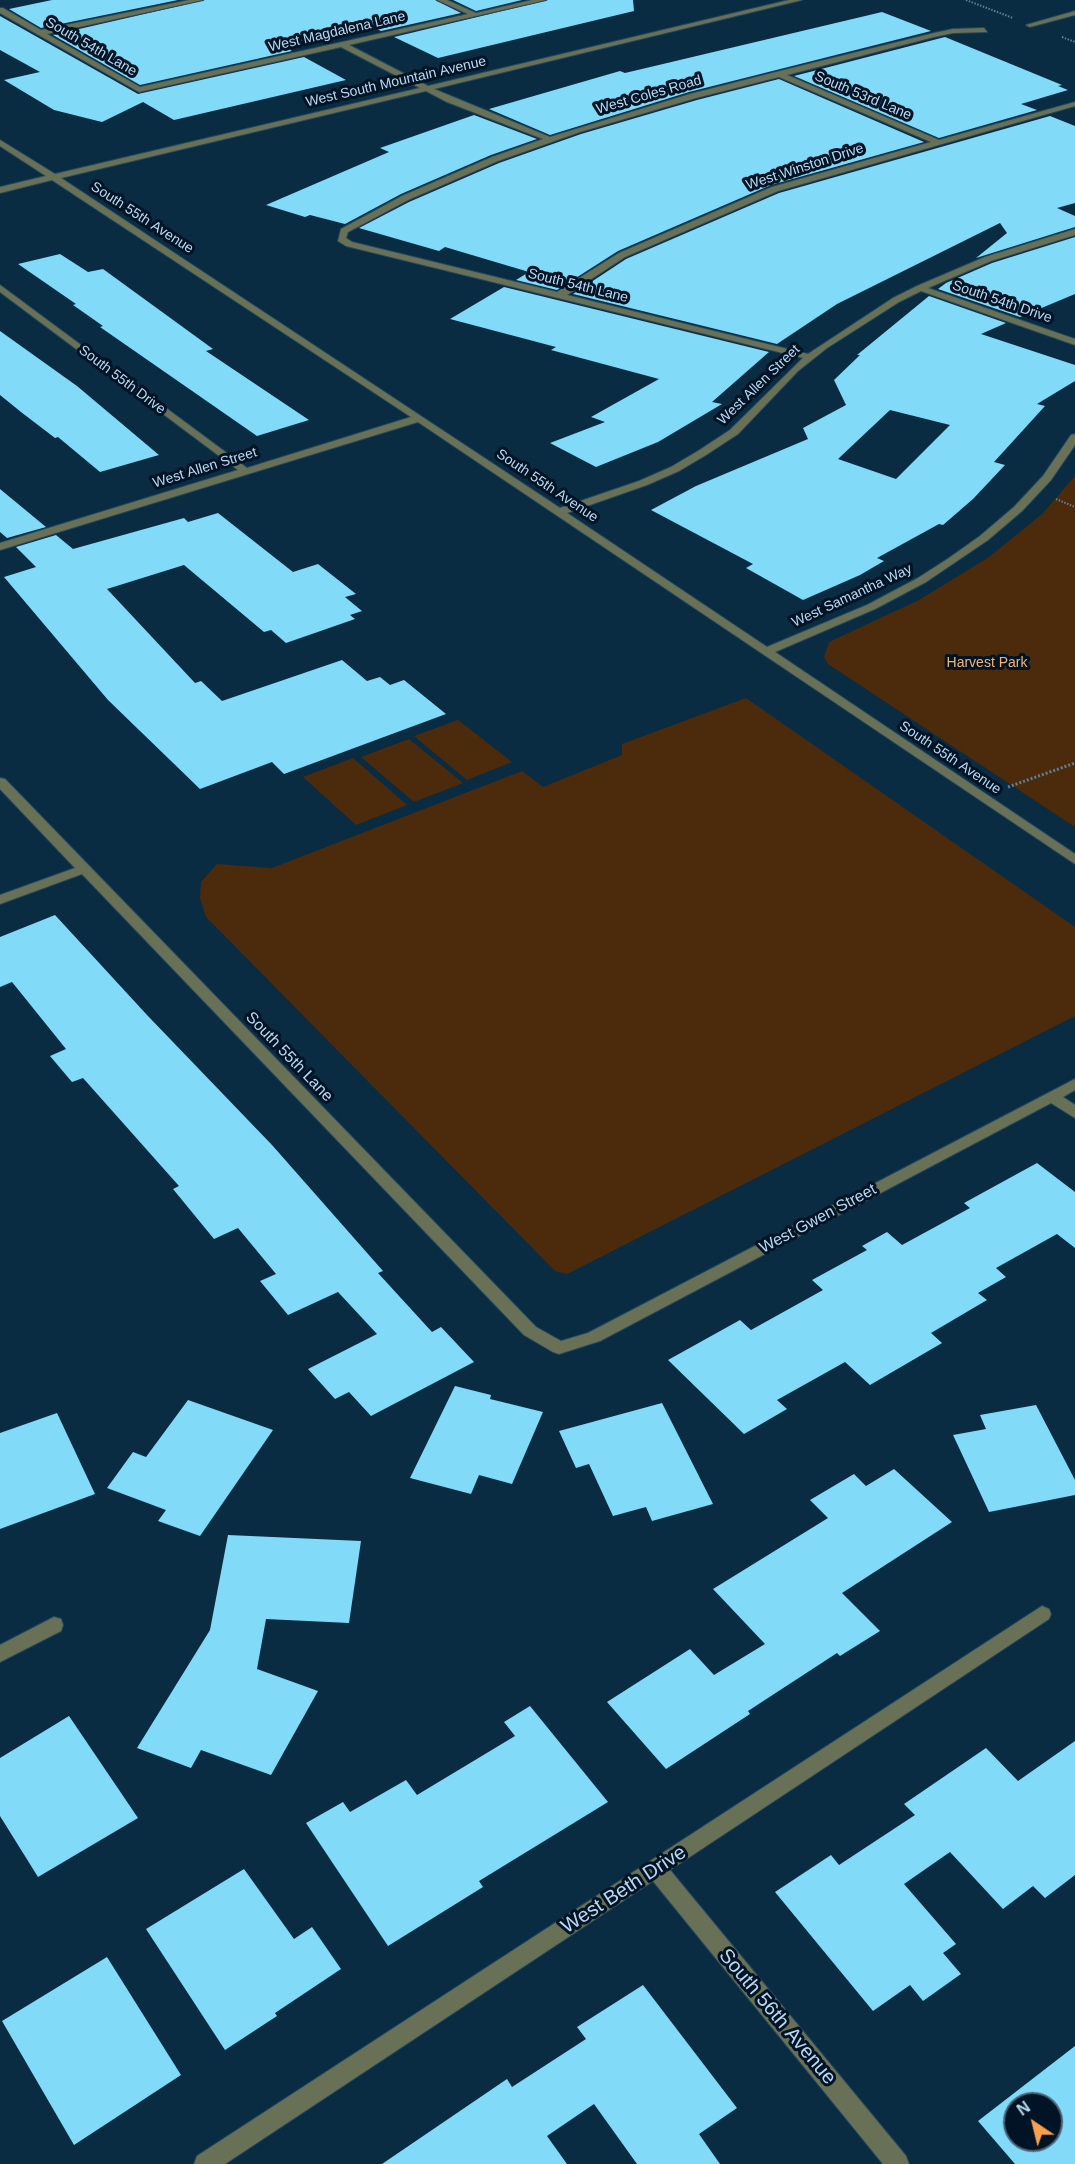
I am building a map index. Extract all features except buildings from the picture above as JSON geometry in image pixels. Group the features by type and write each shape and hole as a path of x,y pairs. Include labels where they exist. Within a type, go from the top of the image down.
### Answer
{"street":[{"path":"39,33 199,0"},
{"path":"441,0 475,15"},
{"name":"West Magdalena Lane","path":"139,90 542,0"},
{"name":"West South Mountain Avenue","path":"0,190 798,0"},
{"name":"South 54th Lane","path":"0,10 139,90"},
{"path":"1030,25 1075,13"},
{"name":"West Coles Road","path":"341,238 344,231 405,198 495,159 549,139 655,106 934,35 953,31 984,30"},
{"path":"342,45 428,89 501,122 549,139"},
{"name":"South 53rd Lane","path":"779,74 937,142"},
{"name":"West Winston Drive","path":"558,296 622,255 723,209 775,189 1075,104"},
{"name":"South 55th Avenue","path":"0,142 419,418 1075,860"},
{"name":"West Allen Street","path":"559,512 643,483 702,453 734,432 810,357 852,327 920,288 988,259 1075,232"},
{"name":"South 54th Lane","path":"341,238 349,244 810,357"},
{"name":"South 55th Drive","path":"0,288 245,471"},
{"name":"South 54th Drive","path":"920,288 1075,342"},
{"name":"West Allen Street","path":"0,547 419,418"},
{"name":"West Samantha Way","path":"766,652 871,607 922,580 953,560 1018,509 1047,478 1075,437"},
{"name":"South 55th Lane","path":"0,782 530,1331 559,1348"},
{"path":"0,900 84,869"},
{"name":"West Gwen Street","path":"559,1348 594,1336 1075,1084"},
{"path":"1052,1096 1075,1113"},
{"name":"West Beth Drive","path":"205,2164 1042,1614"},
{"path":"0,1654 54,1625"},
{"name":"South 56th Avenue","path":"656,1869 898,2164"}],"path":[{"path":"1050,497 1075,507"},
{"path":"1008,787 1075,763"}],"green space":[{"name":"Harvest Park","path":"1075,476 1075,827 828,664 824,657 829,642 919,600 989,557 1042,514"},
{"path":"746,698 1075,927 1075,1016 567,1274 555,1271 206,917 200,898 201,882 217,864 272,868 522,771 543,787 622,755 622,744"},
{"path":"458,720 512,762 467,780 414,736"},
{"path":"409,739 463,783 414,802 361,757"},
{"path":"353,758 407,805 356,825 303,777"}]}
